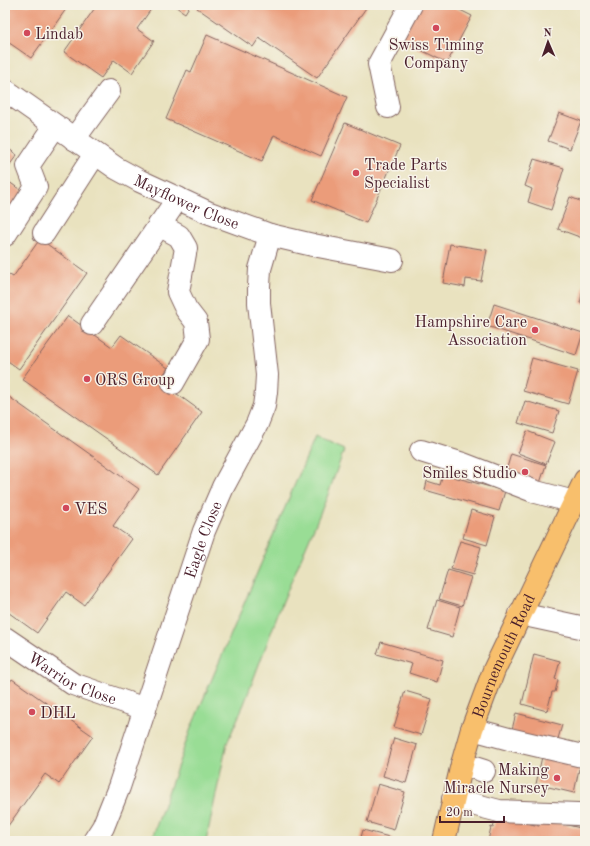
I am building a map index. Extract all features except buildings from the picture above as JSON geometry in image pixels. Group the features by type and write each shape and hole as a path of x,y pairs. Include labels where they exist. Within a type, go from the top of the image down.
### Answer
{"main road":[{"name":"Bournemouth Road","path":"444,841 453,799 472,729 494,670 585,480"}],"street":[{"path":"388,107 379,64 410,5"},
{"name":"Mayflower Close","path":"5,90 116,168 140,181 214,215 270,235 392,260"},
{"path":"74,139 108,91"},
{"path":"5,235 36,187 28,166 55,126"},
{"path":"44,233 95,154"},
{"path":"92,324 178,198"},
{"path":"159,225 179,236 186,248 178,292 186,309 196,322 198,339 173,383"},
{"name":"Eagle Close","path":"94,841 102,827 119,787 204,531 223,487 257,424 264,406 266,375 259,303 259,286 260,270 270,235"},
{"path":"421,451 462,464 536,492 574,502"},
{"path":"520,614 579,632"},
{"name":"Warrior Close","path":"5,638 73,684 145,709"},
{"path":"472,729 578,756 585,756"},
{"path":"462,764 484,771"},
{"path":"453,799 500,810 585,815"}],"green space":[{"path":"315,437 344,450 327,497 283,601 244,704 227,743 206,841 151,841 191,728"}],"place":[{"name":"Swiss Timing Company","path":"436,28"},
{"name":"Lindab","path":"27,33"},
{"name":"Trade Parts Specialist","path":"356,173"},
{"name":"Hampshire Care Association","path":"535,330"},
{"name":"ORS Group","path":"87,379"},
{"name":"Smiles Studio","path":"525,472"},
{"name":"VES","path":"66,508"},
{"name":"DHL","path":"32,712"},
{"name":"Making Miracle Nursey","path":"557,778"}]}
